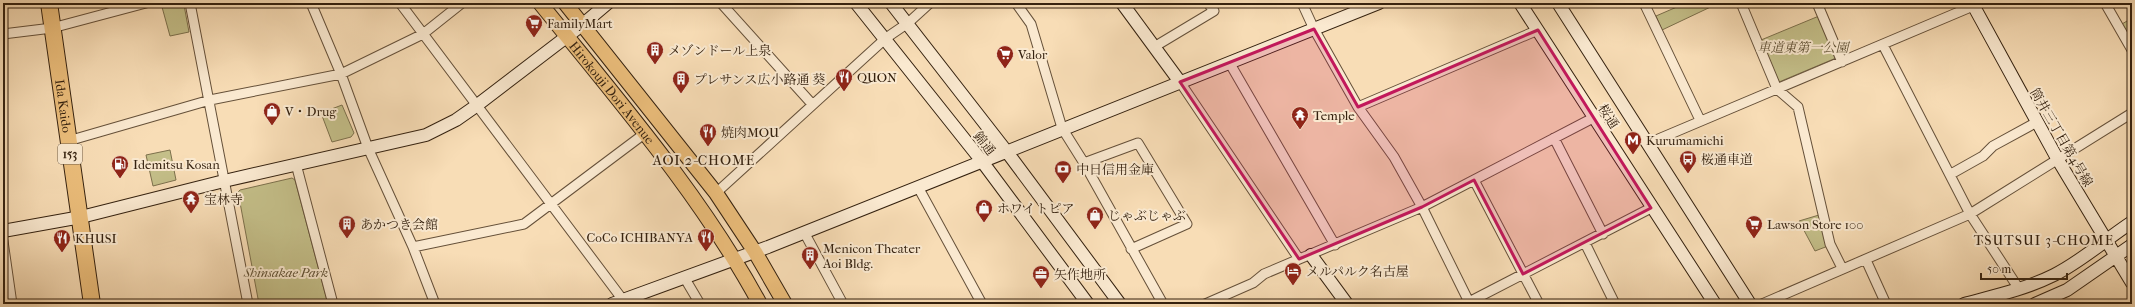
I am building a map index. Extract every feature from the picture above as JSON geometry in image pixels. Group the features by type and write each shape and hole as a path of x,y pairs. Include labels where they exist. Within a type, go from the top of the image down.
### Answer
{"highway":[{"name":"Ida Kaido","path":"48,3 68,141 81,217 92,304"}],"main road":[{"name":"Hirokouji Dori Avenue","path":"540,3 699,204 735,258 760,304"},
{"name":"Hirokouji Dori Avenue","path":"565,3 716,193 755,252 785,304"}],"street":[{"path":"3,34 52,28 146,3"},
{"path":"190,3 210,100 248,304"},
{"path":"311,3 341,74 368,148 413,247 435,304"},
{"path":"400,3 476,106 625,302"},
{"path":"68,141 210,100 341,74 423,34 462,3"},
{"path":"3,231 81,217 224,180 426,135 456,120 476,106 568,37 608,3"},
{"path":"721,3 812,104"},
{"name":"錦通","path":"856,3 886,38 981,160 1088,304"},
{"name":"錦通","path":"891,3 1007,152 1120,304"},
{"path":"716,193 886,38 908,23 930,3"},
{"path":"1016,3 1031,24 1062,128 1084,163 1163,304"},
{"path":"1122,3 1180,82 1299,259"},
{"path":"1154,47 1214,11 1208,3"},
{"path":"1302,3 1314,29 1358,107 1394,157 1422,207 1469,303 1652,208"},
{"path":"612,304 625,302 684,277 755,252 918,187 981,160 1007,152 1062,128 1314,29 1363,6 1379,3"},
{"name":"桜通","path":"1520,3 1593,118 1715,304"},
{"name":"桜通","path":"1558,3 1649,143 1750,304"},
{"path":"1644,3 1700,120"},
{"path":"1741,3 1777,89 1798,106 1830,244 1842,268"},
{"path":"1817,3 1842,62"},
{"path":"2105,3 2132,50"},
{"path":"1649,143 1700,120 1883,45 1972,5"},
{"name":"筒井三丁目第4号線","path":"1972,5 2058,160 2107,238 2132,282"},
{"path":"1358,107 1538,30"},
{"path":"1883,45 1951,174 1970,214 2019,289"},
{"path":"1229,62 1335,245"},
{"path":"1762,304 1842,268 1866,260 1970,214 2132,113"},
{"path":"1205,304 1253,283 1264,274 1422,207 1593,118"},
{"path":"1951,174 1983,156 1993,146 2037,122"},
{"path":"413,247 524,224 644,134"},
{"path":"1554,138 1603,234"},
{"path":"1084,163 1138,143 1187,224 1131,249"},
{"path":"296,164 333,304"},
{"path":"1474,180 1539,304"},
{"path":"918,187 982,304"},
{"path":"1964,304 2019,289 2054,275 2088,254 2107,238 2132,222"},
{"path":"804,232 844,304"},
{"path":"3,241 12,304"},
{"path":"1584,243 1615,304"},
{"path":"2035,304 2067,290 2132,246"},
{"path":"1311,255 1347,304"},
{"path":"1866,260 1886,304"},
{"path":"684,277 700,304"}],"highlighted area":[{"path":"1314,29 1358,107 1538,30 1651,208 1523,274 1474,180 1422,207 1299,259 1180,82"}],"green space":[{"path":"177,3 184,5 189,32 170,36 162,7"},
{"path":"1686,3 1719,3 1662,30 1656,16"},
{"name":"車道東第一公園","path":"1819,16 1836,58 1779,82 1761,40"},
{"path":"2132,18 2132,41 2122,24"},
{"path":"342,105 354,133 351,137 332,142 321,113"},
{"path":"170,150 176,180 153,186 146,155"},
{"name":"Shinsakae Park","path":"292,178 295,180 328,304 259,304 238,192 240,190"},
{"path":"1819,215 1828,246 1815,251 1799,221"}],"place":[{"name":"FamilyMart","path":"534,38"},
{"name":"メゾンドール上泉","path":"655,65"},
{"name":"Valor","path":"1005,69"},
{"name":"QUON","path":"844,92"},
{"name":"プレサンス広小路通 葵","path":"681,94"},
{"name":"V・Drug","path":"272,126"},
{"name":"Temple","path":"1300,130"},
{"name":"焼肉MOU","path":"708,147"},
{"name":"Kurumamichi","path":"1633,155"},
{"name":"桜通車道","path":"1688,174"},
{"name":"Idemitsu Kosan","path":"120,179"},
{"name":"中日信用金庫","path":"1063,184"},
{"name":"宝林寺","path":"191,214"},
{"name":"ホワイトピア","path":"984,223"},
{"name":"じゃぶじゃぶ","path":"1095,230"},
{"name":"あかつき会館","path":"347,239"},
{"name":"Lawson Store 100","path":"1754,239"},
{"name":"CoCo ICHIBANYA","path":"706,252"},
{"name":"KHUSI","path":"62,253"},
{"name":"Menicon Theater Aoi Bldg.","path":"810,270"},
{"name":"メルパルク名古屋","path":"1293,286"},
{"name":"矢作地所","path":"1041,289"}],"district":[{"name":"AOI 2-CHOME","path":"704,160"},
{"name":"TSUTSUI 3-CHOME","path":"2044,240"}]}
